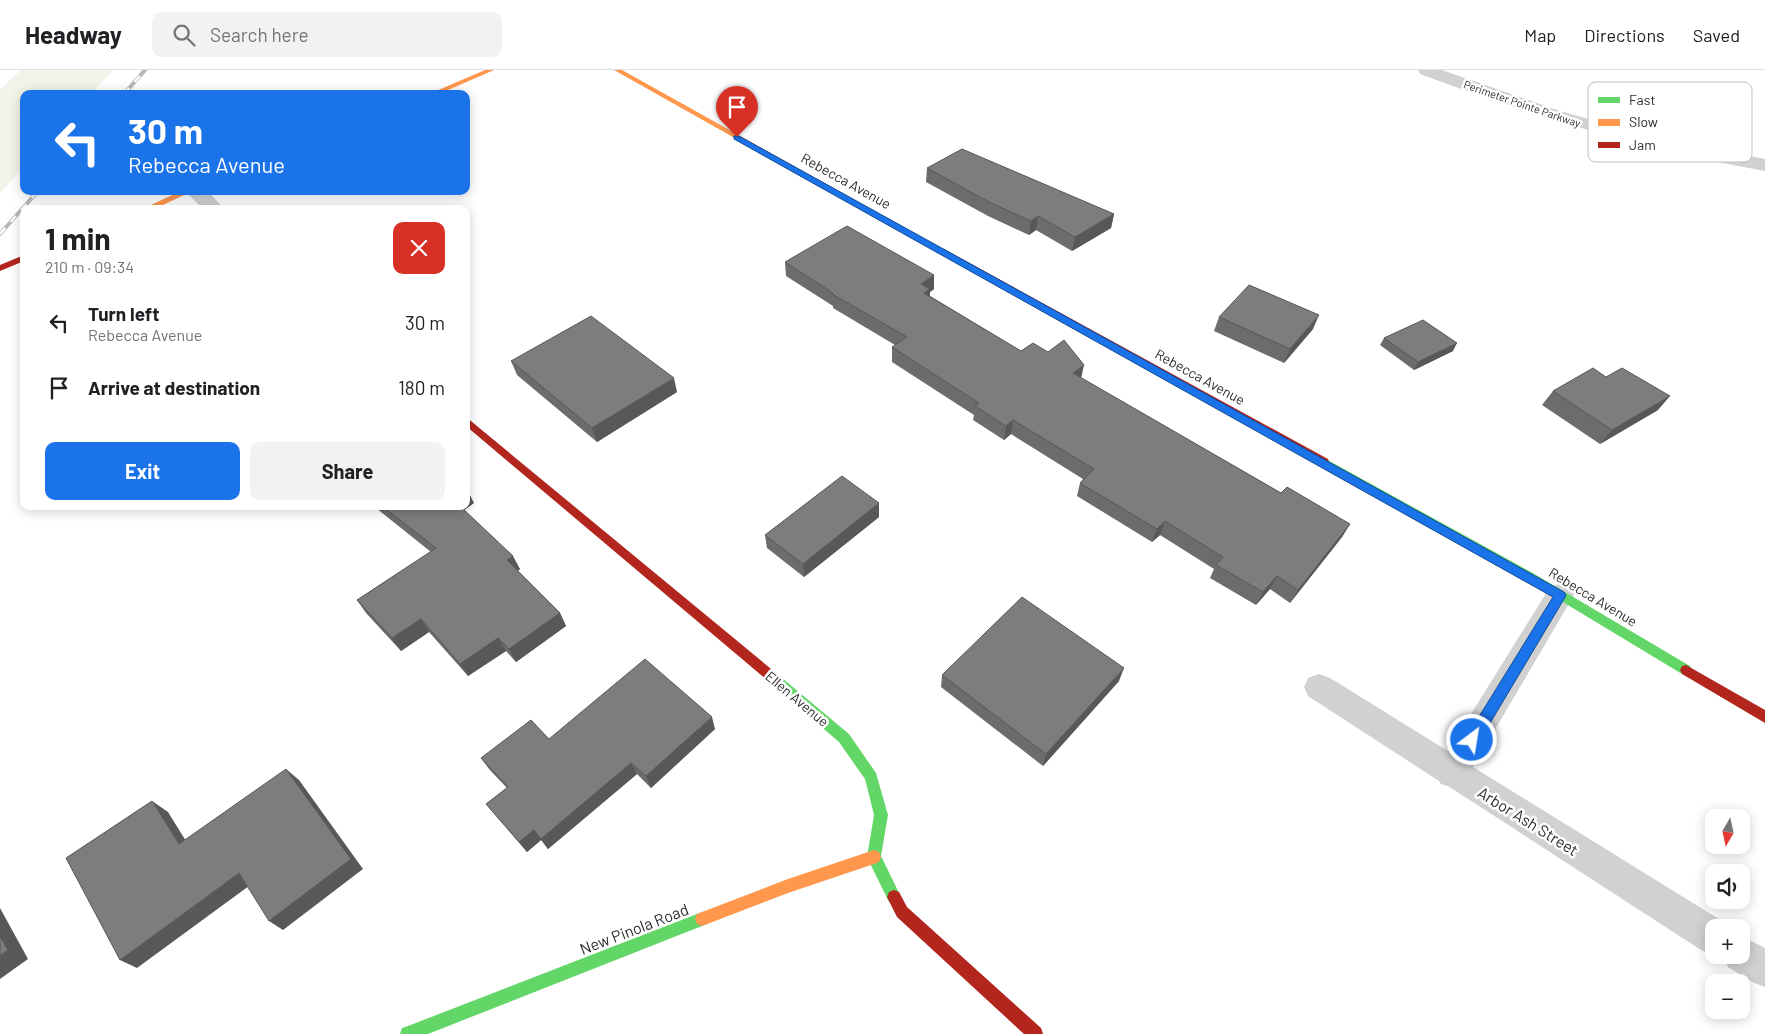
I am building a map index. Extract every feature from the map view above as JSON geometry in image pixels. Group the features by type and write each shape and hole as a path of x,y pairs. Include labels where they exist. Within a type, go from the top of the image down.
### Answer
{"street":[{"path":"442,90 491,70"},
{"name":"Rebecca Avenue","path":"617,70 1560,595 1765,717"},
{"name":"Perimeter Pointe Parkway","path":"1426,70 1494,96 1588,126"},
{"name":"Perimeter Pointe Parkway","path":"1752,162 1765,164"},
{"path":"156,205 179,195"},
{"path":"199,195 211,205"},
{"path":"0,268 20,260"},
{"name":"Ellen Avenue","path":"470,423 844,738 871,776 881,816 874,858"},
{"path":"1452,773 1560,595"},
{"name":"Arbor Ash Street","path":"1319,687 1452,773 1705,931"},
{"path":"874,858 902,912 1035,1034"},
{"name":"New Pinola Road","path":"408,1034 788,886 874,858"},
{"path":"1750,960 1765,969"}],"shaded area":[{"path":"21,70 113,70 95,90 20,90 20,171 0,193 0,90"}],"building":[{"path":"962,149 1114,214 1075,237 1038,216 1031,221 989,202 927,168"},
{"path":"847,226 934,275 921,284 930,289 924,293 1021,351 1033,343 1048,352 1064,340 1084,365 1073,373 1281,493 1287,487 1350,524 1298,590 1277,576 1263,592 1216,565 1223,557 1165,521 1157,529 1080,483 1094,469 1013,420 1006,426 975,406 979,403 892,347 907,337 832,294 785,262"},
{"path":"1249,285 1319,315 1290,349 1219,317"},
{"path":"591,316 674,378 592,428 511,361"},
{"path":"1423,320 1457,343 1418,362 1384,338"},
{"path":"1593,368 1606,377 1622,368 1670,396 1612,430 1553,391"},
{"path":"842,476 879,503 803,564 765,535"},
{"path":"387,510 464,510 513,556 507,560 560,613 509,649 498,638 460,664 421,619 392,638 357,600 436,548"},
{"path":"1022,597 1124,668 1046,754 942,675"},
{"path":"645,659 712,717 646,776 631,763 541,839 534,830 519,842 486,804 508,787 481,758 531,720 549,739"},
{"path":"286,769 351,859 269,921 239,873 120,960 66,858 152,801 179,844"},
{"path":"0,936 8,950 0,956"}],"railway":[{"path":"128,90 145,70"},
{"path":"26,205 34,195"},
{"path":"0,234 20,211"}],"traffic: fast":[{"path":"1324,462 1527,575 1686,670"},
{"path":"772,677 844,738 871,777 881,815 874,857 894,897"},
{"path":"408,1034 702,919"}],"traffic: slow":[{"path":"442,90 491,70"},
{"path":"617,70 944,252"},
{"path":"156,205 179,195"},
{"path":"702,919 788,886 874,857"}],"traffic: jam":[{"path":"944,252 1324,462"},
{"path":"0,268 20,260"},
{"path":"470,423 772,677"},
{"path":"1686,670 1765,717"},
{"path":"894,897 902,912 1035,1034"}],"route":[{"path":"737,137 1560,595 1472,740"}]}
